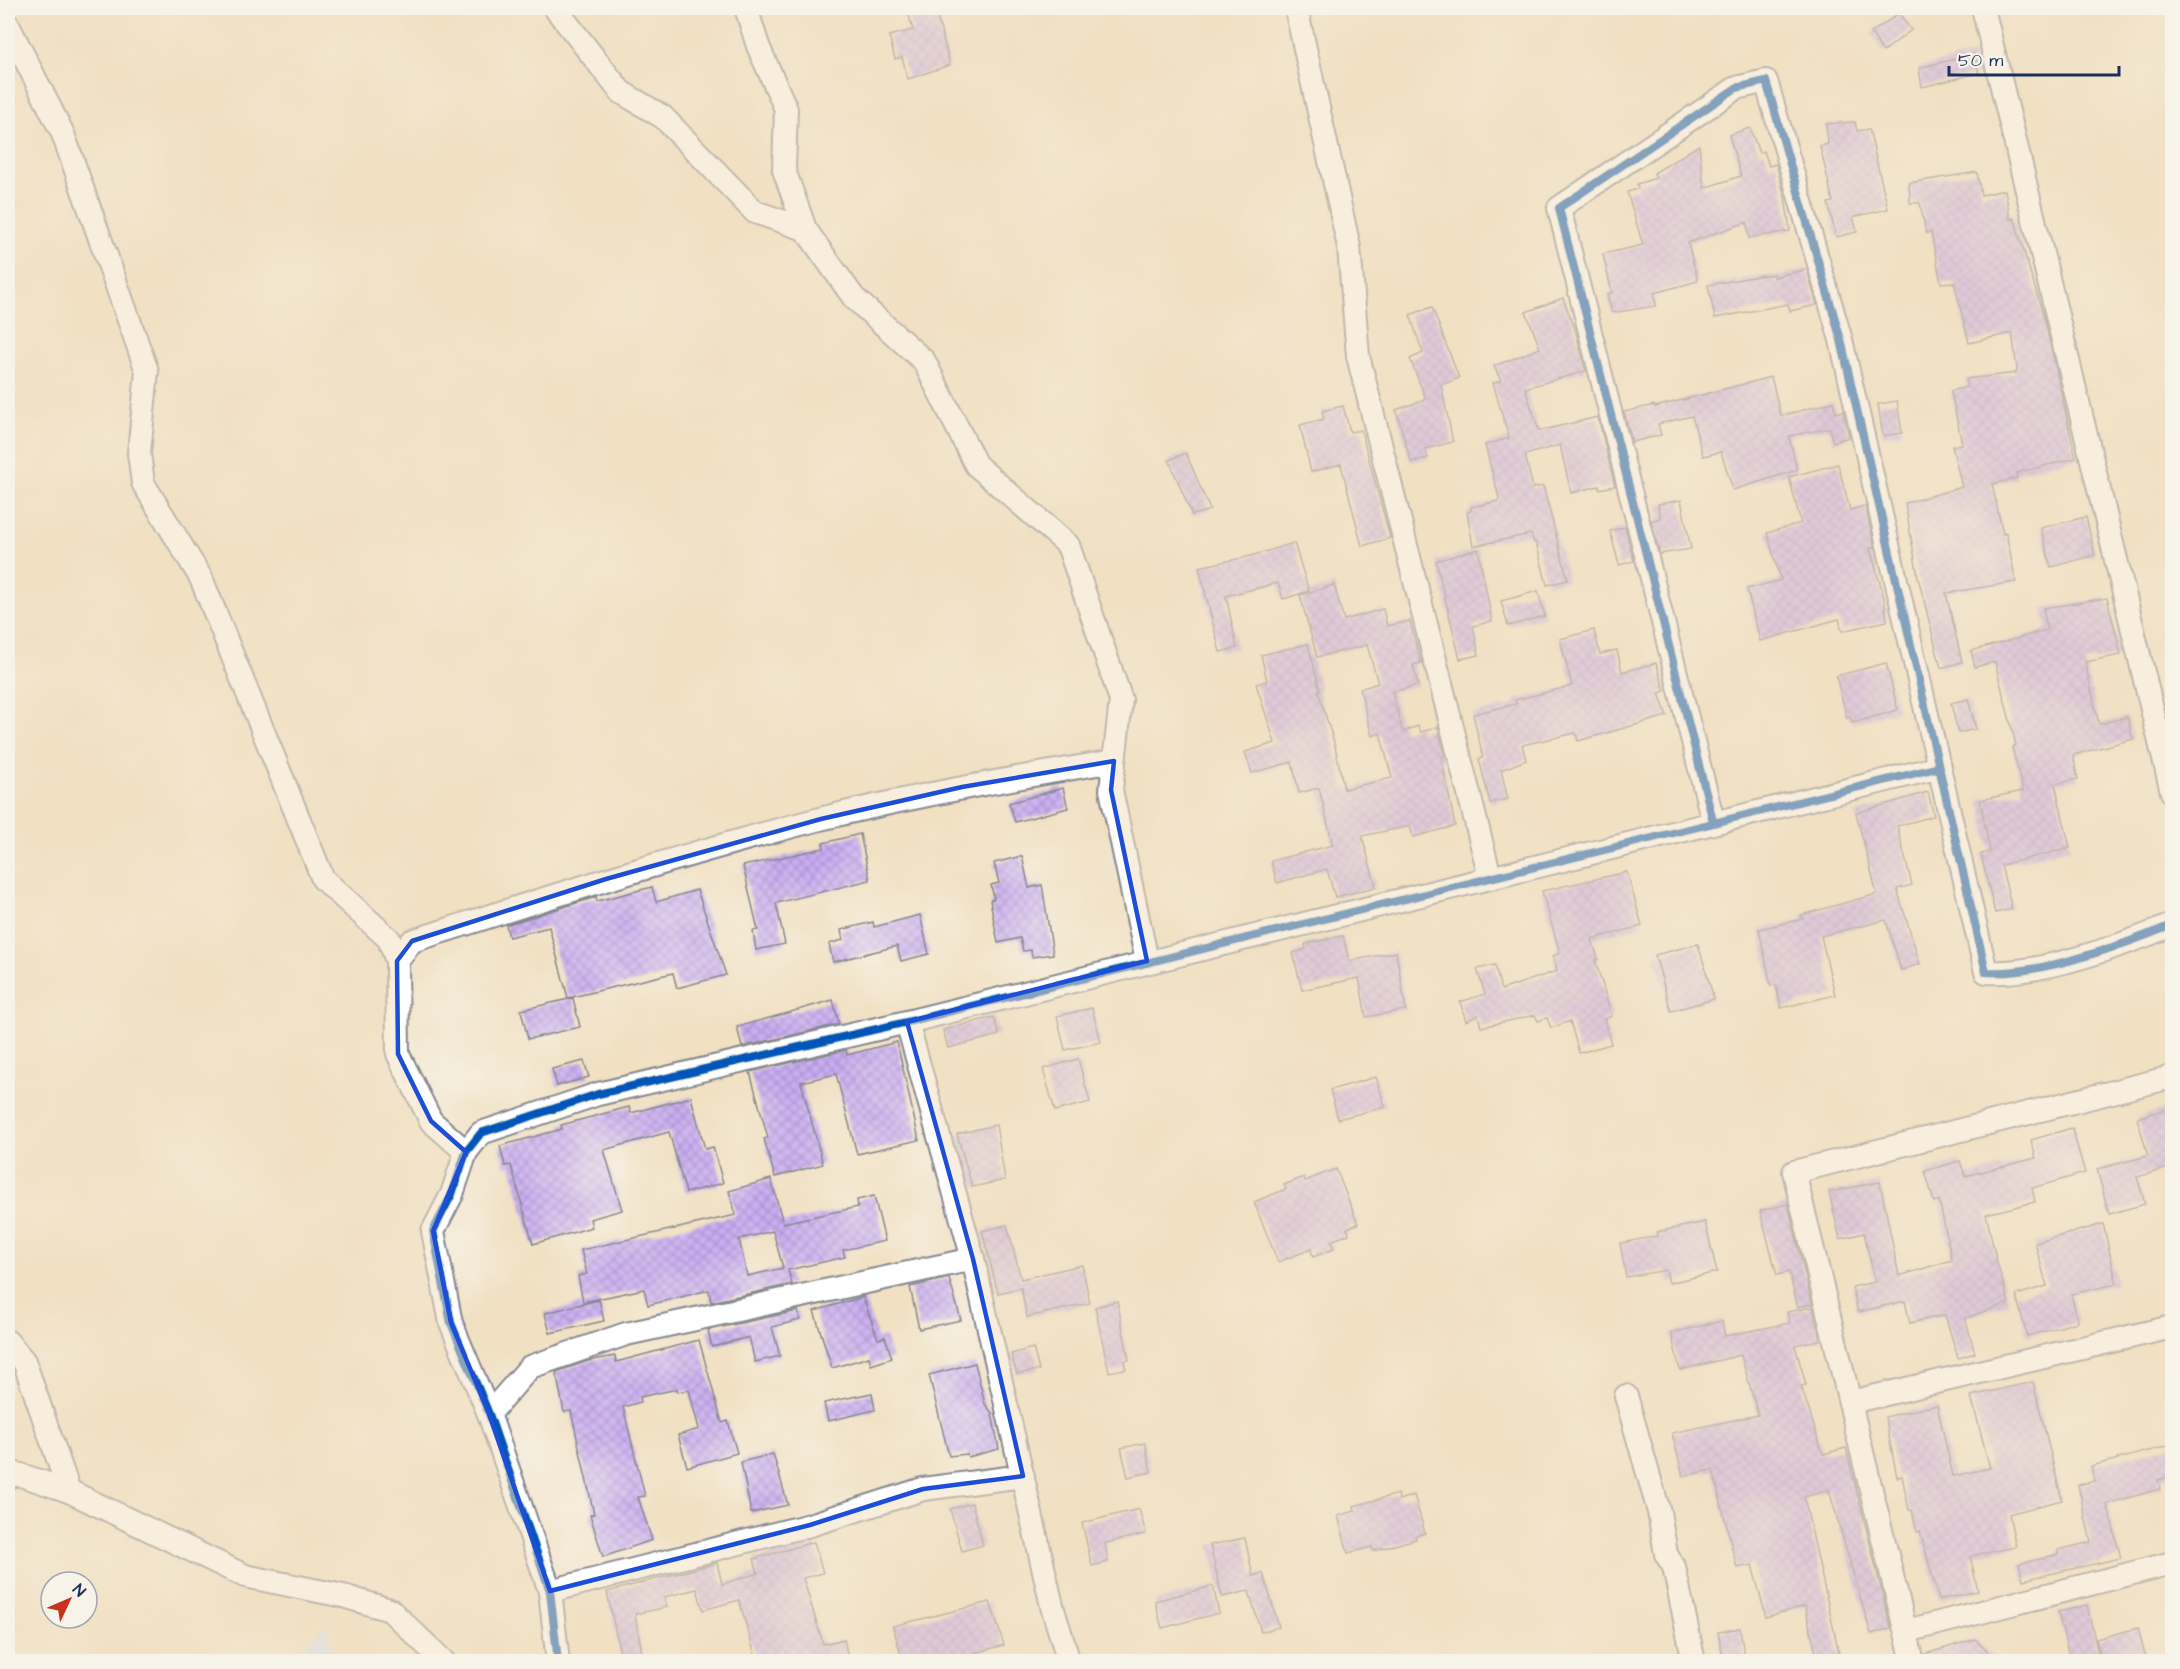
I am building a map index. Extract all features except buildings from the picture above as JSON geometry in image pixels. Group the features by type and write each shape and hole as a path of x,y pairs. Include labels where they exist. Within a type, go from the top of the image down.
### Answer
{"street":[{"path":"555,8 621,92 663,117 755,212 805,229"},
{"path":"746,8 758,46 786,109 784,170 805,229 854,298 924,361 976,465 1068,545 1121,700 1111,790 1147,961"},
{"path":"1296,8 1349,247 1358,356 1490,877"},
{"path":"1983,8 2172,792"},
{"path":"8,25 63,134 147,371 139,453 143,483 201,578 323,879 389,939 397,961 398,1054 431,1121 466,1152"},
{"path":"1713,821 1559,208 1736,88 1766,81 1841,340 1986,972 2005,973 2026,970 2130,943 2172,925"},
{"path":"397,961 412,941 606,879 831,817 962,787 1114,761"},
{"path":"558,1662 550,1591 489,1414 451,1323 434,1231 452,1194 466,1152 481,1133 597,1094 908,1022 1713,821 1940,767"},
{"path":"908,1022 973,1259 1052,1606 1069,1662"},
{"path":"1913,1662 1794,1172 2172,1077"},
{"path":"489,1414 530,1367 626,1334 973,1259"},
{"path":"1851,1402 2172,1327"},
{"path":"8,1342 24,1360 69,1491"},
{"path":"1626,1396 1659,1512 1666,1554 1674,1567 1694,1662"},
{"path":"8,1478 18,1474 69,1491 245,1576 344,1596 390,1610 444,1662"},
{"path":"550,1591 810,1525 923,1489 1023,1476"},
{"path":"1907,1631 2172,1563"}],"highlighted area":[{"path":"1114,761 1111,790 1147,961 907,1022 973,1259 1023,1476 923,1489 810,1525 550,1591 489,1414 451,1323 433,1231 466,1152 431,1121 398,1054 397,961 412,941 606,879 821,819 962,787"}],"shaded area":[{"path":"325,1624 335,1661 292,1661"}],"cycle path":[{"path":"1713,821 1559,208 1736,88 1766,81 1841,340 1986,972 2030,969 2080,958 2172,925"},
{"path":"558,1662 550,1591 489,1414 451,1323 433,1231 452,1194 466,1152 481,1133 598,1094 907,1022 1940,767"}]}
